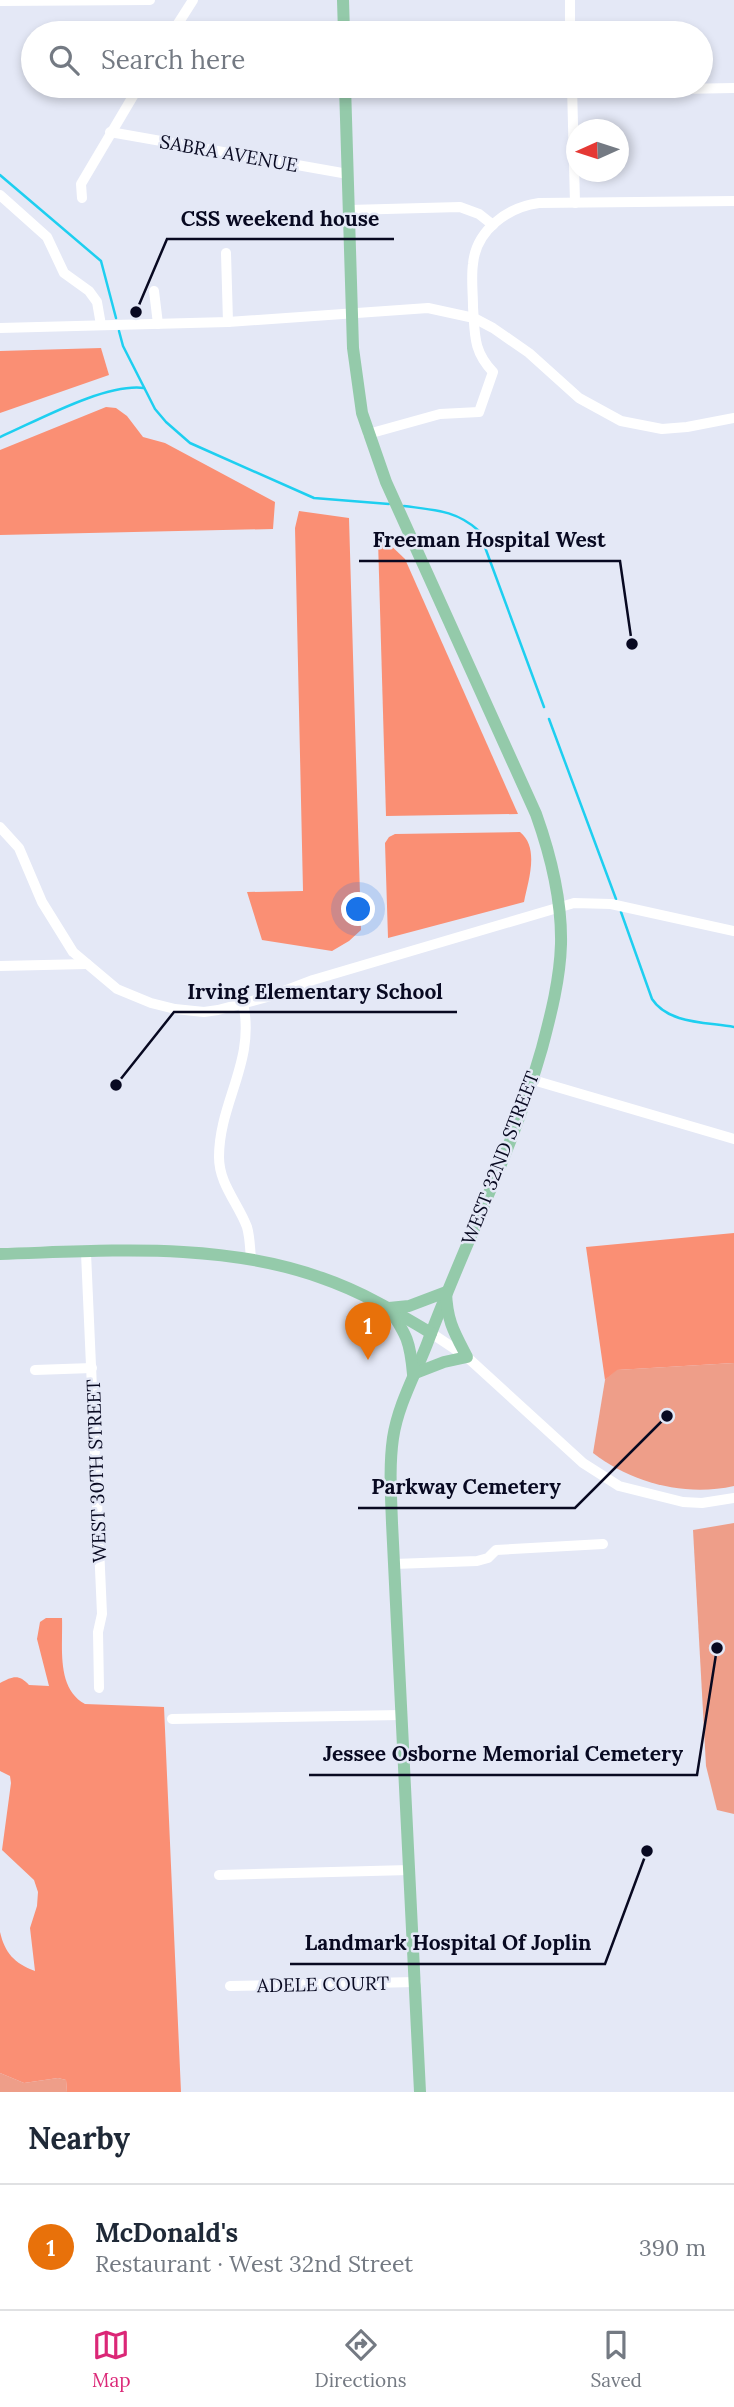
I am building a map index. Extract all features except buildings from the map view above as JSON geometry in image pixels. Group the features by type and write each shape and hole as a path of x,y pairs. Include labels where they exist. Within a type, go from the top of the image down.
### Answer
{"main road":[{"path":"343,0 344,21"},
{"name":"WEST 32ND STREET","path":"345,98 354,369 368,433 386,482 537,814 551,862 559,905 561,943 556,988 533,1080 496,1178 413,1374 393,1437 391,1466 394,1564 420,2092"},
{"path":"0,1254 184,1252 251,1259 321,1278 388,1308 431,1333"},
{"path":"446,1292 451,1330 467,1357 443,1362 413,1374 410,1344 388,1308 409,1306 446,1292"}],"street":[{"path":"0,1 150,0"},
{"path":"180,21 193,0"},
{"path":"570,0 570,21"},
{"path":"713,88 734,88"},
{"path":"82,198 81,184 131,98"},
{"path":"572,98 575,203"},
{"name":"SABRA AVENUE","path":"110,132 348,174"},
{"path":"0,195 47,237 64,274 89,291 97,302 101,325"},
{"path":"368,433 440,414 478,412 493,372 478,354 474,339 473,262 480,242 506,214 527,205 734,201"},
{"path":"349,210 460,207 479,214 493,225"},
{"path":"226,253 228,322"},
{"path":"154,291 158,324"},
{"path":"0,328 228,322 428,309 474,318 508,337 579,398 621,421 647,427 676,429 734,418"},
{"path":"0,827 19,848 42,902 73,952 117,989 174,1009 204,1012 243,1003 559,905 604,903 734,931"},
{"path":"0,966 87,964"},
{"path":"243,1003 247,1021 246,1042 222,1130 219,1158 224,1182 247,1226 251,1259"},
{"path":"533,1080 734,1139"},
{"name":"WEST 30TH STREET","path":"86,1253 102,1614 98,1632 99,1688"},
{"path":"431,1333 467,1357 568,1450 600,1475 620,1486 683,1502 702,1503 734,1498"},
{"path":"35,1370 92,1368"},
{"path":"394,1564 477,1561 488,1558 496,1550 603,1544"},
{"path":"172,1719 402,1715"},
{"path":"219,1875 410,1870"},
{"name":"ADELE COURT","path":"230,1986 416,1982"}],"shaded area":[{"path":"101,348 109,375 0,413 0,351"},
{"path":"106,407 116,408 127,416 143,437 165,443 275,502 273,529 0,535 0,450"},
{"path":"299,511 349,518 361,930 332,951 262,940 247,892 303,891 295,528"},
{"path":"383,538 405,559 518,814 386,816 378,540"},
{"path":"520,832 530,847 531,856 524,902 388,938 385,843 389,837 395,834"},
{"path":"734,1233 734,1363 617,1370 605,1380 586,1247"},
{"path":"734,1363 734,1486 697,1490 660,1485 625,1472 593,1453 605,1380 616,1370"},
{"path":"734,1523 734,1814 717,1810 706,1766 693,1530"},
{"path":"46,1618 62,1618 65,1677 69,1688 85,1704 164,1707 181,2092 67,2092 66,2080 58,2078 24,2083 0,2073 0,1932 12,1956 35,1971 30,1928 38,1892 34,1880 2,1850 11,1783 10,1776 0,1771 0,1683 16,1677 29,1685 49,1686 37,1639 40,1622"},
{"path":"0,2073 24,2083 58,2078 66,2080 67,2092 0,2092"}],"waterway":[{"path":"0,175 101,261 116,318"},
{"path":"119,331 123,346 155,409 190,443 314,498 389,504"},
{"path":"0,437 91,397 110,391 144,388"},
{"path":"404,506 453,515 479,531 544,707"},
{"path":"549,719 616,899"},
{"path":"621,912 652,999 659,1007 678,1018 734,1027"}],"place":[{"name":"CSS weekend house","path":"136,312"},
{"name":"Freeman Hospital West","path":"632,644"},
{"name":"Irving Elementary School","path":"116,1085"},
{"name":"McDonald's","path":"368,1360"},
{"name":"Parkway Cemetery","path":"667,1416"},
{"name":"Jessee Osborne Memorial Cemetery","path":"717,1648"},
{"name":"Landmark Hospital Of Joplin","path":"647,1851"}]}
